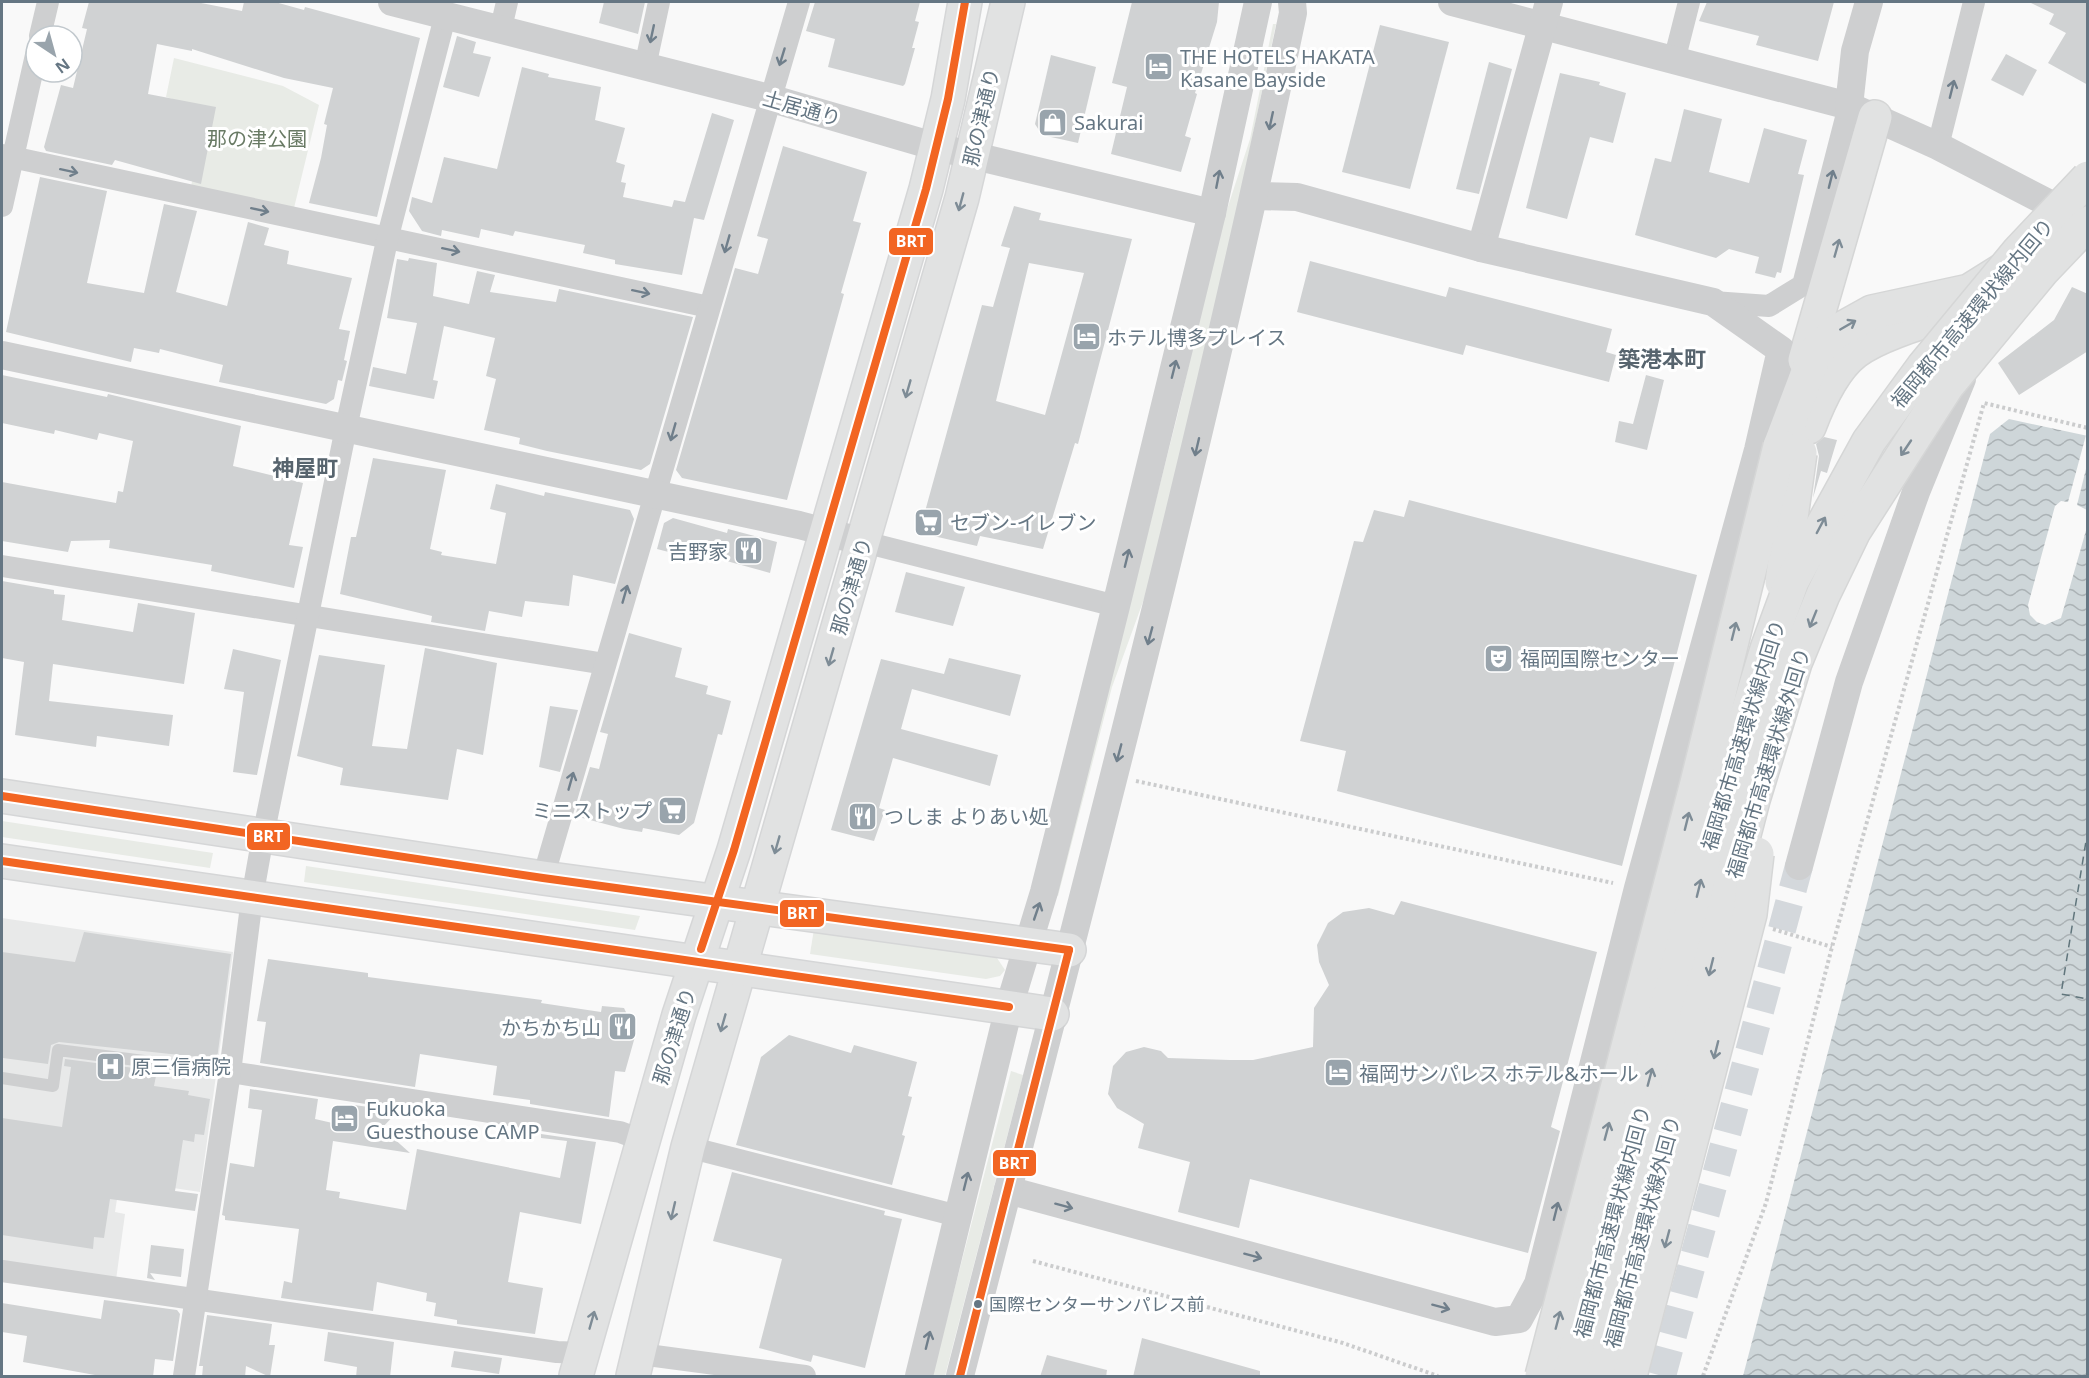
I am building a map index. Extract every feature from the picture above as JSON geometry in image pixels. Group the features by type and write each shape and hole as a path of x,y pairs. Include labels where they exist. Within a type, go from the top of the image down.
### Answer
{"main road":[{"name":"那の津通り","path":"579,1365 679,1015 717,901 828,533 938,147 964,2"},
{"name":"那の津通り","path":"636,1365 688,1147 864,542 972,156 1008,2"},
{"path":"1542,1377 1694,795 1862,111"},
{"name":"福岡都市高速環状線内回り","path":"1570,1377 1724,791 1767,649 1792,581 1869,441 1923,367 2019,251 2088,178"},
{"path":"1780,446 1816,351 1836,332 1872,312 1969,291 2082,218"},
{"path":"1630,1377 1750,915 1758,842 1762,729 1800,453 1821,394 1854,353 1914,324 1979,308 2032,274 2082,218"},
{"name":"福岡都市高速環状線外回り","path":"1603,1377 1753,800 1795,663 1854,531 1947,386 2043,270 2082,218"},
{"path":"2,796 543,878 1027,942 1069,950"},
{"path":"2,861 1052,1014"}],"street":[{"path":"43,24 48,2"},
{"name":"土居通り","path":"392,2 445,17 504,15 645,67 769,98 972,156 1212,213"},
{"path":"645,67 659,2"},
{"path":"543,878 769,98 799,2"},
{"path":"919,1377 1009,1007 1044,892 1116,606 1212,213 1258,2"},
{"path":"960,1377 1160,600 1255,196 1293,13 1292,2"},
{"path":"1452,2 1545,14 1674,61 1862,111 2082,218"},
{"path":"1674,61 1689,2"},
{"path":"1255,196 1297,197 1481,248 1713,302 1769,306 1803,285 1862,111 1855,51 1869,2"},
{"path":"1938,146 1974,2"},
{"path":"1481,248 1545,14"},
{"path":"184,1377 194,1298 230,1072 252,898 263,836 346,428 388,236 445,17"},
{"path":"2,206 7,156 28,84"},
{"path":"7,156 388,236 709,307"},
{"path":"1799,866 1849,682 1916,492 1966,370 2002,314 2082,218 2088,171"},
{"path":"1008,1190 1495,1322 1519,1319 1538,1284 1638,888 1758,450 1781,350 1713,302"},
{"path":"2,355 828,533 1116,606"},
{"path":"2,566 605,664"},
{"path":"230,1072 620,1132 644,1140"},
{"path":"688,1147 958,1216"},
{"path":"2,1271 558,1352 579,1365"},
{"path":"636,1365 805,1377"}],"lane":[{"path":"2,1078 53,1086 58,1050 230,1072"}],"path":[{"path":"1703,1377 1766,1203 1836,936 1984,403 2088,428"},
{"path":"1113,776 1638,888"},
{"path":"1033,1262 1343,1343 1438,1377"}],"shaded area":[{"name":"原三信病院","path":"2,918 233,952 200,1192 120,1180 115,1212 125,1214 116,1280 2,1262"}],"green space":[{"path":"1273,24 1276,24 1230,244 1148,588 1112,687 1058,896 1056,895 1178,413 1217,240 1250,139"},
{"name":"那の津公園","path":"174,58 283,86 319,105 294,208 191,186 209,110 166,97"},
{"path":"2,821 213,853 210,868 2,837"},
{"path":"306,866 640,916 635,930 304,882"},
{"path":"814,929 991,955 997,958 1005,970 1000,976 986,979 810,954"},
{"path":"1011,1071 1023,1075 945,1376 932,1376"}],"water":[{"path":"2009,419 2088,436 2087,1376 1743,1376 1990,434"}],"pier":[{"path":"2086,435 2087,465 2077,505 2087,510 2087,527 2061,618 2045,625 2037,622 2030,615 2028,605 2055,506 2061,501 2068,502"}],"building":[{"path":"89,2 196,2 242,11 244,2 275,2 304,10 305,7 420,38 377,217 309,203 321,158 327,125 324,124 333,88 284,78 192,49 192,51 157,44 148,94 216,107 201,184 115,160 112,165 46,151 44,147 61,85 73,88 74,84 84,84 84,42 87,29 84,28"},
{"path":"604,2 645,2 638,34 599,23"},
{"path":"815,2 920,2 915,21 919,22 912,48 915,48 905,84 903,86 828,67 835,39 806,31"},
{"path":"1132,2 1219,2 1217,22 1195,93 1197,94 1185,136 1191,138 1181,172 1111,154 1127,87 1112,83"},
{"path":"1707,2 1834,2 1818,61 1756,45 1759,36 1699,21"},
{"path":"2029,2 2088,2 2088,85 2048,63 2066,33 2049,24 2054,14"},
{"path":"1380,25 1449,42 1410,189 1342,172"},
{"path":"457,36 476,42 473,53 491,57 479,97 443,87"},
{"path":"2006,54 2037,70 2023,96 1991,80"},
{"path":"1051,55 1096,67 1078,143 1042,135 1035,124"},
{"path":"1489,62 1512,69 1479,194 1456,189"},
{"path":"522,67 549,74 548,77 601,87 595,120 625,128 616,162 625,165 621,182 626,183 623,197 672,207 674,200 685,202 712,113 734,120 704,220 694,218 682,275 615,264 615,260 583,253 585,245 515,231 513,236 481,229 479,238 442,230 441,236 422,231 409,211 412,197 432,203 444,157 497,169"},
{"path":"1560,73 1600,82 1599,85 1626,93 1613,143 1590,137 1567,219 1526,208"},
{"path":"1684,109 1722,119 1709,172 1749,183 1764,128 1807,140 1798,174 1804,175 1781,273 1777,272 1775,278 1755,273 1759,257 1729,249 1716,258 1635,235 1655,158 1671,162"},
{"path":"783,146 867,172 853,221 861,223 841,293 844,294 787,500 682,478 676,470 735,268 758,274 768,239 757,236"},
{"path":"40,177 107,191 87,283 144,293 164,204 197,211 176,292 227,306 248,222 269,228 264,245 289,251 287,264 352,278 339,329 350,331 344,360 347,361 342,381 338,380 334,399 326,404 219,382 223,365 160,349 159,353 134,348 131,362 6,332"},
{"path":"1014,206 1041,213 1039,220 1132,239 1078,444 1075,443 1043,549 980,536 977,546 929,535 921,526 982,305 993,307 1010,248 1001,246","holes":["1029,263 1084,273 1045,415 996,401"]},
{"path":"409,258 437,263 433,296 469,304 477,271 495,275 490,292 556,302 559,289 693,317 650,464 641,470 547,451 519,444 520,438 484,430 496,379 486,376 495,338 444,326 433,380 438,381 434,399 369,386 373,367 406,374 417,323 387,318 397,259 408,261"},
{"path":"1310,261 1446,297 1449,287 1612,329 1606,352 1616,355 1609,382 1466,345 1463,355 1297,312"},
{"path":"2072,287 2088,294 2088,351 2019,395 1998,363 2054,320"},
{"path":"2,375 107,397 108,394 241,426 233,466 303,483 289,545 303,547 294,588 211,571 212,565 109,548 110,540 71,541 68,552 2,541 2,482 116,503 118,491 123,492 133,441 99,433 97,440 55,430 54,434 2,423"},
{"path":"1646,375 1664,380 1647,450 1615,442 1619,421 1633,424"},
{"path":"1824,437 1837,440 1827,473 1821,471 1813,498 1819,456 1816,444"},
{"path":"373,458 446,470 430,549 442,552 441,555 496,564 506,513 490,509 496,484 544,496 545,492 630,510 634,519 615,584 573,575 569,606 525,601 522,617 489,611 485,631 431,622 432,616 340,594 351,537 356,537"},
{"name":"福岡国際センター","path":"1409,500 1697,575 1622,866 1337,791 1346,751 1300,741 1354,541 1363,542 1374,510 1404,517"},
{"path":"673,518 727,533 728,529 777,542 770,573 690,551 688,557 657,549 664,523"},
{"path":"906,572 965,587 953,626 895,612"},
{"path":"2,581 54,590 54,594 65,595 62,620 133,632 138,603 195,613 184,684 53,664 49,701 173,715 169,746 97,736 96,747 15,735 24,662 2,658"},
{"path":"629,633 682,648 675,677 708,686 706,694 731,701 722,735 718,734 694,823 679,835 643,828 642,832 624,829 575,816 590,767 599,769 608,734 600,732"},
{"path":"425,648 497,663 483,755 457,749 448,800 340,785 343,768 297,756 319,655 385,665 372,746 407,749"},
{"path":"233,649 281,660 257,775 233,772 244,692 224,689"},
{"path":"949,658 1021,675 1010,716 912,689 901,729 998,755 990,786 893,758 879,808 885,810 874,841 831,830 881,659 944,674"},
{"path":"550,706 578,710 560,772 539,767"},
{"name":"福岡サンパレス ホテル&ホール","path":"1401,901 1597,952 1551,1127 1560,1131 1528,1253 1250,1179 1239,1228 1178,1212 1190,1162 1138,1148 1144,1124 1117,1108 1108,1094 1113,1066 1126,1052 1144,1047 1161,1051 1168,1058 1253,1060 1313,1047 1314,1008 1329,985 1319,962 1317,945 1328,923 1343,912 1369,908 1394,915"},
{"path":"84,932 231,954 217,1059 59,1042 51,1045 48,1064 3,1058 2,952 75,962"},
{"path":"268,959 368,973 368,977 542,1000 541,1003 601,1012 602,1006 624,1008 636,1033 625,1072 615,1071 609,1117 530,1104 530,1100 493,1095 497,1066 420,1054 415,1087 260,1063 266,1022 257,1021"},
{"path":"789,1035 851,1053 854,1045 917,1062 908,1096 912,1097 902,1135 905,1136 892,1185 736,1145 761,1057"},
{"path":"65,1059 157,1071 154,1086 189,1091 188,1095 210,1099 204,1135 195,1134 194,1142 183,1140 175,1191 198,1194 195,1211 110,1199 104,1238 94,1237 93,1249 2,1235 2,1118 62,1127 71,1067 64,1066"},
{"path":"250,1089 318,1099 315,1119 350,1127 354,1105 398,1111 382,1128 410,1153 333,1141 326,1190 340,1192 339,1198 406,1210 417,1149 560,1178 567,1141 541,1138 541,1134 596,1142 581,1224 520,1212 508,1282 543,1288 535,1334 457,1324 457,1320 434,1316 436,1303 426,1301 427,1293 377,1282 373,1311 281,1298 284,1281 292,1283 299,1229 225,1220 225,1216 222,1215 230,1163 254,1167 262,1110 248,1108"},
{"path":"732,1172 885,1211 884,1215 902,1219 865,1368 813,1355 811,1362 759,1348 782,1259 713,1241"},
{"path":"151,1245 184,1249 181,1277 150,1273 155,1280 147,1278"},
{"path":"104,1300 177,1310 180,1314 173,1361 155,1359 153,1377 106,1377 23,1362 27,1336 2,1332 2,1303 101,1319"},
{"path":"207,1315 272,1324 269,1345 275,1345 270,1377 246,1366 245,1377 202,1377 203,1366 199,1366"},
{"path":"328,1332 394,1342 390,1377 356,1377 357,1367 324,1361"},
{"path":"1142,1338 1260,1371 1260,1377 1133,1377"},
{"path":"454,1351 502,1358 499,1374 451,1367"},
{"path":"1047,1355 1107,1370 1106,1377 1040,1377"}],"ferry route":[{"path":"2088,829 2061,994 2088,999"}],"tunnel":[{"path":"1662,1376 1799,866"}],"transit line":[{"name":"BRT","path":"701,949 734,850 926,189 948,99 965,2"},
{"name":"BRT","path":"2,796 543,878 1069,950"},
{"name":"BRT","path":"2,861 1009,1007"},
{"name":"BRT","path":"960,1376 1069,950"}],"place":[{"name":"THE HOTELS HAKATA Kasane Bayside","path":"1159,67"},
{"name":"Sakurai","path":"1053,122"},
{"name":"ホテル博多プレイス","path":"1086,337"},
{"name":"セブン-イレブン","path":"929,522"},
{"name":"吉野家","path":"749,551"},
{"name":"福岡国際センター","path":"1499,658"},
{"name":"ミニストップ","path":"673,810"},
{"name":"つしま よりあい処","path":"863,816"},
{"name":"かちかち山","path":"622,1027"},
{"name":"原三信病院","path":"110,1066"},
{"name":"福岡サンパレス ホテル&ホール","path":"1338,1073"},
{"name":"Fukuoka Guesthouse CAMP","path":"345,1119"},
{"name":"国際センターサンパレス前","path":"978,1304"}],"district":[{"name":"築港本町","path":"1662,358"},
{"name":"神屋町","path":"305,467"}]}
